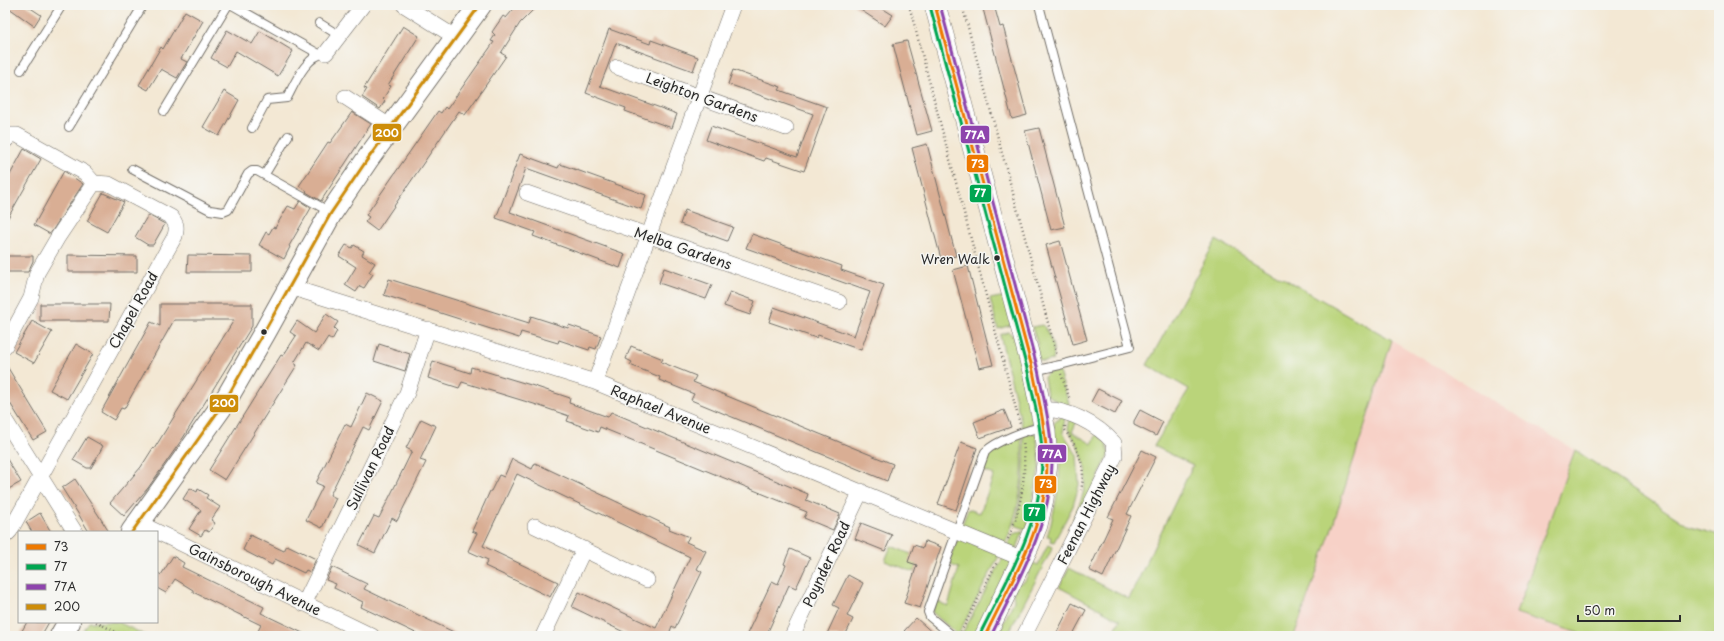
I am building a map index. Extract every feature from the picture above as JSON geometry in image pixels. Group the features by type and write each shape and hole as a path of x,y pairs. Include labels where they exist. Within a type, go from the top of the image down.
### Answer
{"main road":[{"path":"136,527 224,403 266,332 331,213 455,37 480,5"},
{"path":"61,636 68,623"}],"street":[{"path":"323,54 340,36 363,5"},
{"path":"404,5 455,37"},
{"path":"596,382 734,5"},
{"path":"935,5 1033,371 1043,419 1047,463 1043,499 1037,525 1023,559 986,636"},
{"name":"Leighton Gardens","path":"617,67 786,128"},
{"path":"345,97 391,127"},
{"path":"5,141 11,135 17,135 86,173 94,183 58,237 37,273 31,298 5,346"},
{"name":"Chapel Road","path":"39,477 177,230 176,223 171,217 109,184 94,183"},
{"name":"Melba Gardens","path":"527,192 839,302"},
{"name":"Raphael Avenue","path":"290,287 596,382 1023,559"},
{"name":"Sullivan Road","path":"304,604 407,393 428,329"},
{"name":"Feenan Highway","path":"1024,636 1115,456 1114,443 1100,430 1064,411 1054,409 1043,419"},
{"path":"5,420 39,477 74,531"},
{"path":"5,536 10,531 39,477"},
{"name":"Poynder Road","path":"792,636 861,491"},
{"path":"535,526 647,580"},
{"name":"Gainsborough Avenue","path":"158,537 372,636"},
{"path":"543,636 584,549"}],"lane":[{"path":"21,70 62,5"},
{"path":"69,127 143,5"},
{"path":"164,112 228,5"},
{"path":"232,5 323,54 303,69 287,98 268,100 252,128"},
{"path":"1033,371 1130,346 1039,5"},
{"path":"319,23 340,36"},
{"path":"265,174 288,136"},
{"path":"132,169 210,210 223,212 228,210 248,174 252,171 265,174 331,213"},
{"path":"953,636 928,613 985,452 995,445 1022,433 1043,419"}],"path":[{"path":"909,5 1017,408 1024,450 1022,490 1013,527 1003,551 959,636"},
{"path":"962,5 1058,360"},
{"path":"1061,372 1071,406"},
{"path":"1066,424 1065,430 1078,449 1081,462 1082,478 1080,494"},
{"path":"98,623 124,636"}],"shaded area":[{"path":"1392,340 1575,450 1516,613 1588,636 1294,636 1330,534"}],"green space":[{"path":"1216,240 1392,340 1330,534 1294,636 1112,636 1120,620 1059,587 1069,568 1129,599 1193,465 1154,446 1189,389 1147,365"},
{"path":"1005,296 1011,325 998,329 990,299"},
{"path":"1042,325 1047,331 1054,352 1053,360 1044,362 1039,360 1035,348 1038,346 1032,327"},
{"path":"1008,332 1014,336 1034,422 1023,429 1000,335"},
{"path":"1058,369 1069,404 1068,408 1047,395 1044,377 1049,372"},
{"path":"1061,417 1065,417 1063,433 1077,455 1079,485 1073,506 1054,542 1050,541 1051,537 1047,536 1056,501 1060,471 1057,447 1053,439 1054,423"},
{"path":"1070,418 1077,421 1072,432 1092,444 1097,434 1106,442 1109,454 1078,521 1073,519 1083,494 1086,473 1081,452 1068,429"},
{"path":"1036,433 1040,463 1027,530 1015,525 1023,480 1023,434"},
{"path":"1021,436 1022,478 1020,492 1014,519 1004,546 965,530 962,525 968,509 980,513 994,475 982,470 987,456"},
{"path":"1575,450 1690,527 1719,535 1719,636 1588,636 1516,613"},
{"path":"1023,532 1017,548 1012,549 1007,547 1013,534"},
{"path":"959,539 1000,554 958,635 932,612 936,601 948,606 959,568 948,564 957,540"},
{"path":"1048,545 1053,547 1007,636 997,636 1014,601 1013,593 1017,584 1025,581 1033,563 1038,565"},
{"path":"891,546 911,554 917,565 914,572 885,561"},
{"path":"1004,556 1007,557 1011,564 975,636 961,636"},
{"path":"88,623 120,623 147,636 80,636"}],"building":[{"path":"5,5 26,5 41,15 34,26"},
{"path":"517,5 538,5 520,23 501,53 506,56 465,115 459,111 377,231 365,222 369,217 366,215 438,111 441,113 445,107 447,109 494,42 491,41 495,35 492,32 503,16 506,18"},
{"path":"853,5 877,5 893,15 885,26"},
{"path":"982,5 994,5 1000,27 1003,26 1027,115 1012,119"},
{"path":"185,11 203,21 181,59 187,62 177,78 161,69 148,90 139,85 161,47 163,49"},
{"path":"403,26 419,36 388,85 391,86 383,99 385,101 380,109 362,97 367,89 364,88"},
{"path":"609,29 650,44 651,40 698,57 693,71 616,43 600,86 677,114 672,128 625,111 626,108 586,93"},
{"path":"227,30 252,44 260,31 293,51 278,76 236,51 227,67 211,58"},
{"path":"907,41 932,131 917,135 893,44"},
{"path":"733,70 781,87 779,90 827,107 804,171 766,158 764,161 706,140 711,126 797,157 813,114 728,84"},
{"path":"224,91 239,100 219,136 203,127"},
{"path":"352,112 371,124 321,201 299,186 328,142 330,143"},
{"path":"1039,128 1065,227 1051,230 1025,131"},
{"path":"927,144 956,256 941,259 912,148"},
{"path":"24,149 41,159 5,223 5,184"},
{"path":"520,154 558,168 560,164 646,195 641,209 526,168 510,212 625,254 620,268 533,236 535,232 496,218"},
{"path":"64,171 83,184 50,234 34,225"},
{"path":"103,193 124,202 107,232 87,221"},
{"path":"300,201 311,208 289,246 290,247 284,259 259,245 266,232 269,234 273,227 275,228 288,206 295,209"},
{"path":"685,210 733,227 727,241 680,224"},
{"path":"148,215 165,224 153,245 148,245 135,237"},
{"path":"752,234 842,266 841,270 884,285 861,350 818,335 816,338 769,322 774,307 854,336 870,292 746,248"},
{"path":"1060,241 1087,340 1073,344 1046,245"},
{"path":"346,245 352,248 354,245 364,251 362,255 375,263 369,272 373,274 364,288 360,286 356,292 345,285 356,267 339,256"},
{"path":"68,255 137,256 137,272 68,272"},
{"path":"188,255 252,256 252,272 187,272"},
{"path":"5,256 33,256 33,261 28,272 5,272"},
{"path":"968,266 993,365 979,368 953,270"},
{"path":"664,268 712,285 706,299 659,283"},
{"path":"389,279 529,323 531,316 568,328 569,325 601,336 596,349 590,347 589,350 559,340 558,343 521,332 519,338 384,295"},
{"path":"730,292 755,301 750,315 724,306"},
{"path":"40,304 110,304 109,321 40,321"},
{"path":"160,304 252,304 252,326 183,438 148,488 124,516 110,503 141,467 153,448 154,449 234,320 174,320 124,409 121,408 114,420 101,412 151,322 160,326"},
{"path":"326,314 338,322 334,328 337,331 332,340 328,337 319,351 306,343 294,363 297,365 225,480 209,470 281,355 283,356 296,336 290,332 297,321 314,333"},
{"path":"32,321 52,332 34,363 14,352"},
{"path":"76,344 93,354 67,399 50,390"},
{"path":"379,344 410,354 405,371 374,361"},
{"path":"631,346 663,359 661,362 696,376 693,382 893,464 887,481 691,400 694,394 659,380 660,377 630,365 632,362 626,359"},
{"path":"433,361 470,373 471,367 534,386 570,398 569,403 608,417 611,412 808,494 806,500 840,514 833,530 804,518 807,512 600,427 598,432 567,421 569,416 462,382 459,388 428,378"},
{"path":"5,363 47,432 33,440 5,395"},
{"path":"1098,389 1122,401 1115,414 1091,402"},
{"path":"367,393 383,401 369,430 363,427 330,495 336,498 322,528 306,520 323,486 316,483 345,424 351,427"},
{"path":"1004,410 1011,427 980,438 974,422"},
{"path":"1140,410 1163,422 1156,436 1134,425 1134,421"},
{"path":"421,419 436,426 420,460 426,462 397,521 392,518 375,553 359,545 374,516 379,518 396,484 412,451 406,448"},
{"path":"87,437 103,446 91,468 87,468 73,460"},
{"path":"961,442 977,448 956,510 938,504"},
{"path":"1142,450 1156,457 1127,514 1131,516 1103,577 1089,570 1113,519 1108,517"},
{"path":"5,456 21,482 5,491"},
{"path":"512,459 532,469 535,463 670,527 669,529 689,537 686,542 706,551 697,569 702,572 675,628 672,626 669,634 672,636 632,636 572,607 579,592 656,628 690,557 517,474 483,546 558,582 550,597 485,566 488,560 468,551 477,533 472,531 490,491 499,475 504,477"},
{"path":"75,479 108,531 88,531 62,488"},
{"path":"190,488 197,492 198,489 208,495 206,498 220,507 211,520 215,523 209,532 205,530 201,536 189,529 201,510 183,499"},
{"path":"40,513 50,531 31,531 26,522"},
{"path":"861,523 892,535 885,551 855,539"},
{"path":"250,535 284,551 287,545 316,559 310,572 306,570 304,573 275,559 272,565 243,550"},
{"path":"925,541 941,547 920,608 904,603 917,565 908,562 914,545 923,548"},
{"path":"790,549 810,558 796,588 789,585 766,636 746,636 772,581 778,584 786,565 784,564"},
{"path":"173,556 184,563 182,567 264,607 261,613 309,636 268,636 258,631 261,625 193,592 193,590 175,579 166,593 158,589 158,573 161,575"},
{"path":"332,567 367,584 364,589 462,636 422,636 361,607 363,602 334,588 336,584 326,580"},
{"path":"848,575 863,583 847,616 853,619 845,636 826,636 839,608 833,605"},
{"path":"1072,603 1086,610 1072,636 1055,636"},
{"path":"916,618 936,636 910,636 904,631"},
{"path":"26,623 48,623 41,636 19,636"}],"transit line":[{"name":"200","path":"133,531 224,403 331,213 367,160 480,5"},
{"name":"73","path":"935,5 1033,371 1042,416 1047,462 1046,485 1035,530 1026,552 985,636"},
{"name":"77A","path":"940,5 1038,370 1052,451 1050,486 1046,509 1039,531 1021,574 991,636"},
{"name":"77","path":"930,6 1028,372 1038,417 1042,451 1040,486 1036,508 1029,530 1021,551 980,634"}],"place":[{"name":"Wren Walk","path":"997,258"}]}
